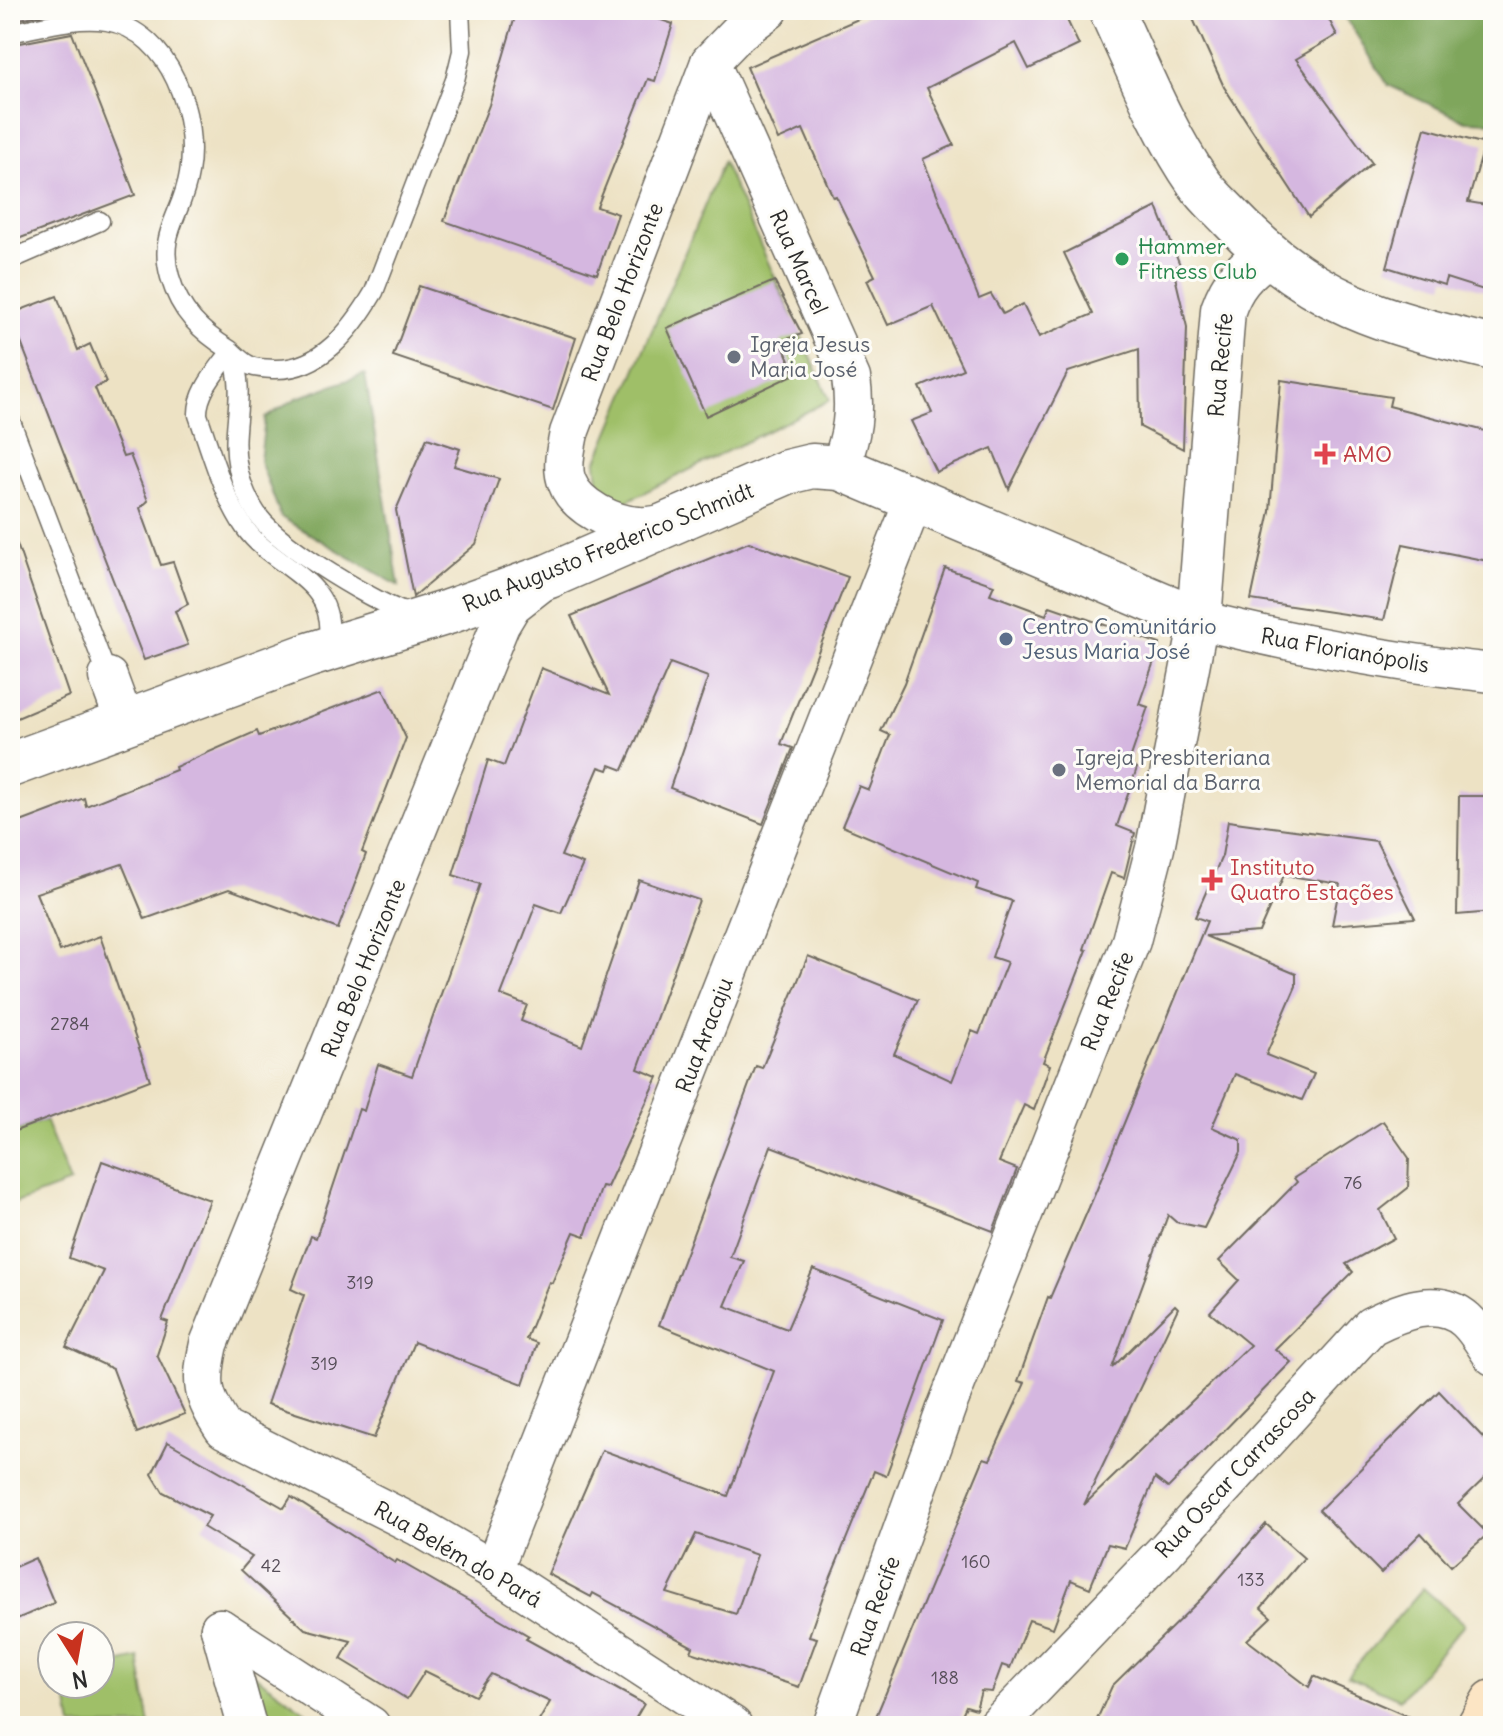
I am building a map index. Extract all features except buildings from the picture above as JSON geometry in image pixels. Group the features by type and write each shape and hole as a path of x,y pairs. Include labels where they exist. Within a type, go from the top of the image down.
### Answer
{"main road":[{"path":"1479,1726 1493,1702"}],"street":[{"name":"Rua Belo Horizonte","path":"675,523 638,527 605,517 580,502 566,482 565,456 569,433 710,62 739,32 769,10"},
{"path":"1111,10 1168,130 1200,185 1266,255 1303,281 1367,313 1493,348"},
{"name":"Rua Marcel","path":"710,62 851,378 854,430 840,468"},
{"name":"Rua Recife","path":"832,1726 947,1406 1131,941 1155,848 1199,620 1223,310 1230,288 1266,255"},
{"name":"Rua Augusto Frederico Schmidt","path":"10,765 309,655 549,576 787,472 812,466 840,468 1199,620"},
{"name":"Rua Aracaju","path":"493,1570 914,500"},
{"name":"Rua Belo Horizonte","path":"201,1376 209,1344 500,625 512,605 549,576"},
{"name":"Rua Florianópolis","path":"1199,620 1295,643 1428,666 1493,673"},
{"path":"108,677 125,723"},
{"name":"Rua Oscar Carrascosa","path":"997,1726 1166,1550 1371,1326 1405,1309 1441,1309 1466,1319 1493,1356"},
{"name":"Rua Belém do Pará","path":"201,1376 207,1402 224,1429 419,1527 493,1570 733,1726"},
{"path":"247,1726 220,1628 371,1726"}],"lane":[{"path":"10,33 74,21 108,21 138,34 158,53 178,84 188,114 192,145 189,176 169,227 164,253 183,310 206,337 231,351 250,367 288,368 319,357 356,323 374,292 455,80 462,51 460,10"},
{"path":"10,260 100,221"},
{"path":"231,351 240,378 235,440 238,468 260,518 281,540 381,601 428,618"},
{"path":"231,351 197,403 198,415 244,527 260,546 313,587 325,603 331,619 329,639 309,655"},
{"path":"10,419 108,677"}],"green space":[{"path":"1341,10 1493,10 1493,122 1466,121 1388,85"},
{"path":"723,162 830,400 615,507 599,489 596,463"},
{"path":"365,374 399,586 281,517 260,461 265,418 297,398"},
{"path":"45,1120 70,1183 10,1205 10,1133"},
{"path":"1423,1588 1464,1624 1400,1699 1347,1676"},
{"path":"139,1658 150,1726 72,1726 68,1700 116,1700 116,1663"},
{"path":"249,1671 325,1726 269,1726"}],"place":[{"name":"Hammer Fitness Club","path":"1122,259"},
{"name":"Igreja Jesus Maria José","path":"734,357"},
{"name":"AMO","path":"1325,454"},
{"name":"Centro Comunitário Jesus Maria José","path":"1006,639"},
{"name":"Igreja Presbiteriana Memorial da Barra","path":"1059,770"},
{"name":"Instituto Quatro Estações","path":"1212,880"}]}
